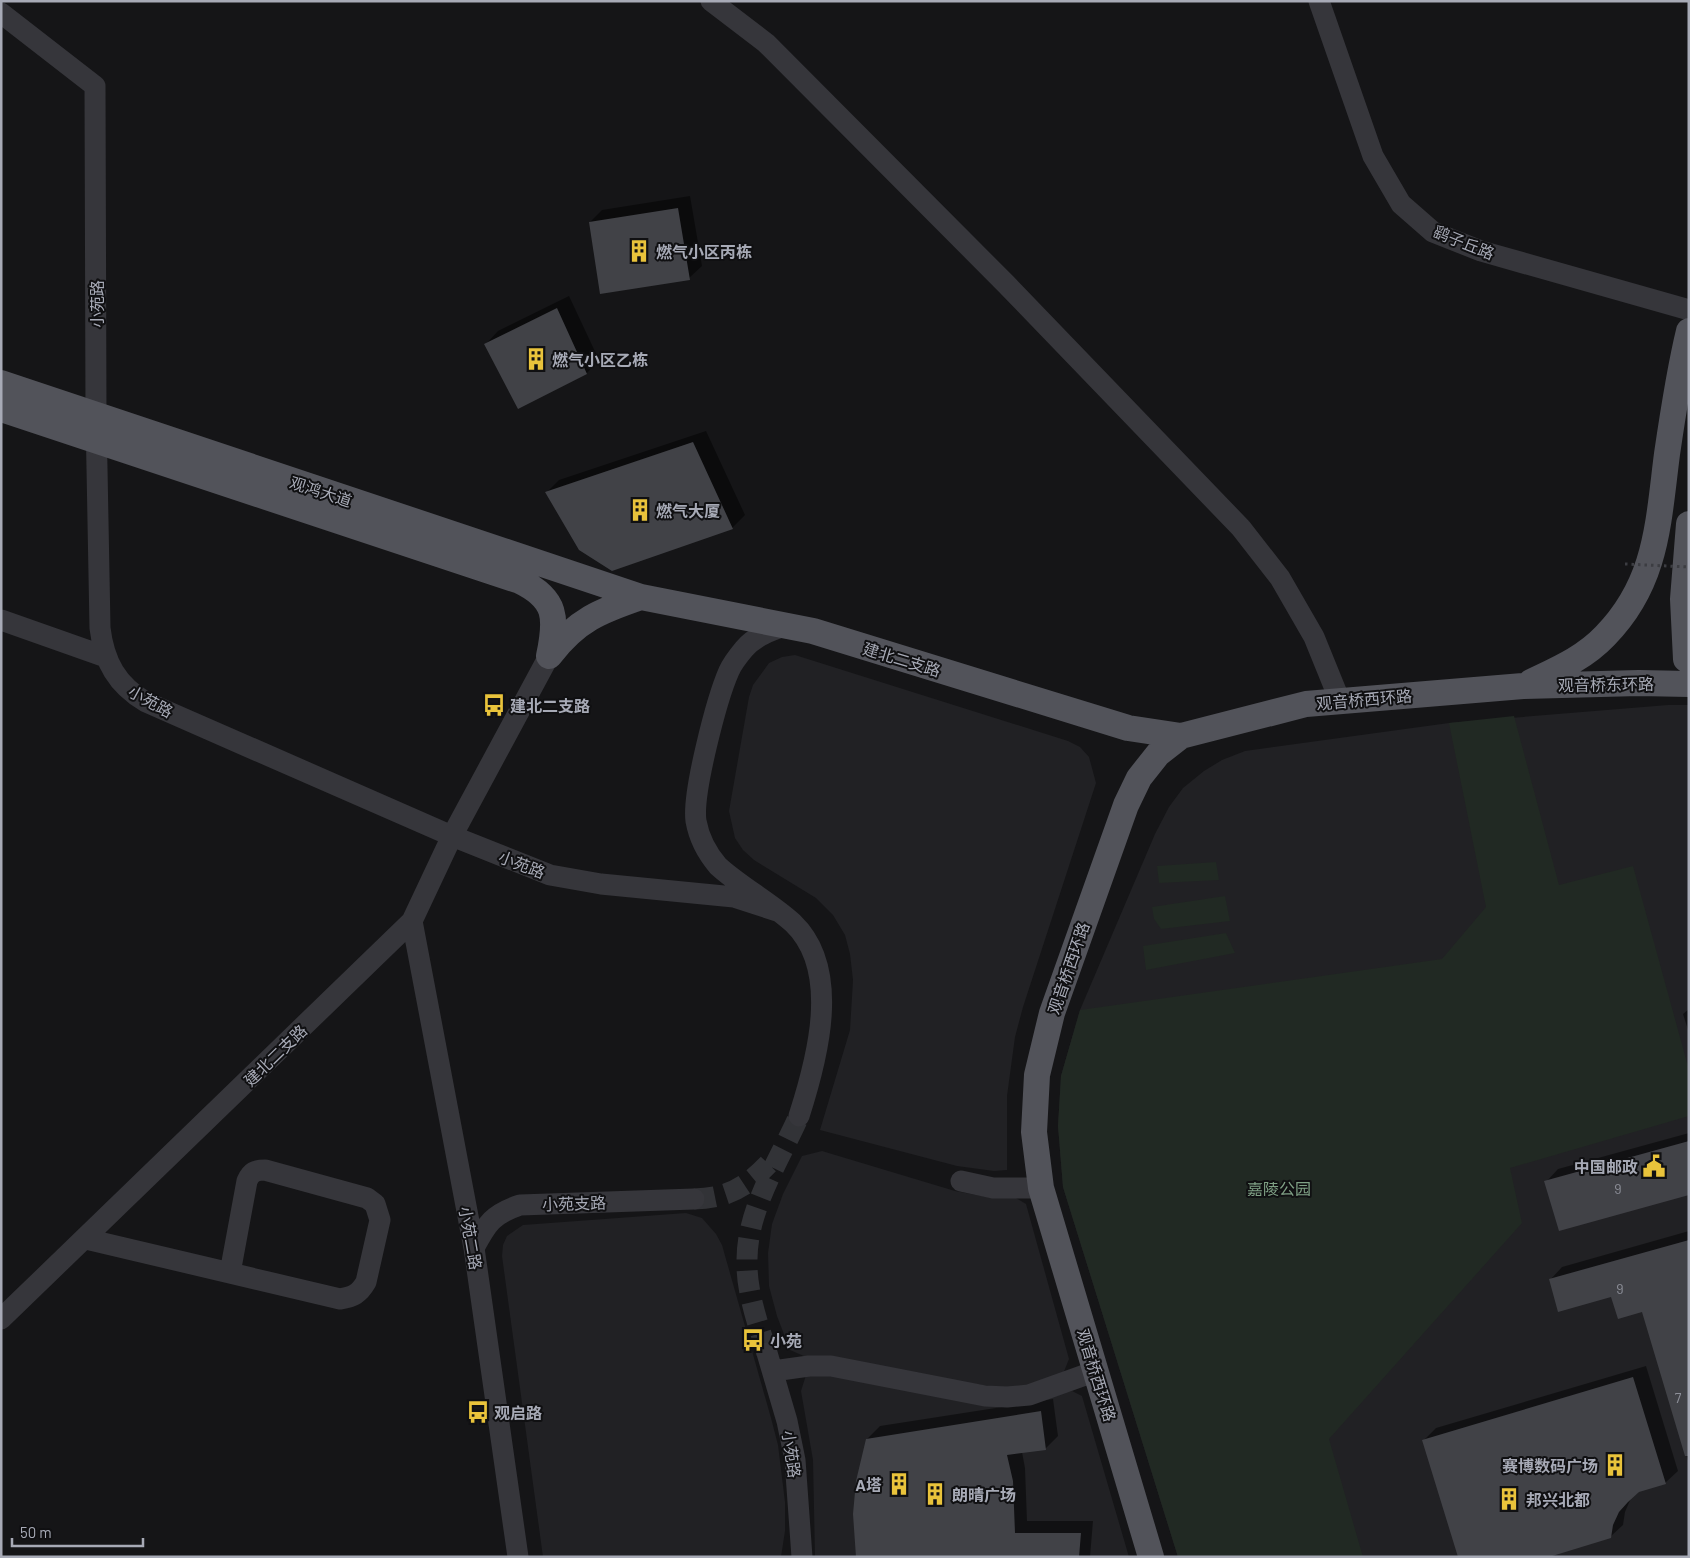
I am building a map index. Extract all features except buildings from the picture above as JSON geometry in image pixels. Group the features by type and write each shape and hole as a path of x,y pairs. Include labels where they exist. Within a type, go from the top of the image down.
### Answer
{"main road":[{"path":"1523,686 1574,661 1605,637 1625,612 1642,584 1655,548 1675,397 1689,331"},
{"name":"观鸿大道","path":"1,383 97,428 520,581 536,589 548,600 554,614 555,629 549,656"},
{"name":"观鸿大道","path":"1,409 97,428 641,597"},
{"path":"1686,659 1683,599 1689,524"},
{"name":"建北二支路","path":"549,656 564,637 580,623 600,611 641,597 787,625 1128,728 1181,736"},
{"name":"观音桥东环路","path":"1523,686 1689,684"},
{"name":"观音桥西环路","path":"1151,1557 1041,1188 1034,1132 1037,1075 1052,1013 1126,805 1139,778 1158,754 1181,736 1306,704 1523,686"}],"street":[{"path":"711,1 773,50 1013,291 1241,528 1280,578 1314,637 1340,701"},
{"name":"鹞子丘路","path":"1319,1 1373,156 1401,204 1433,232 1481,251 1689,310"},
{"name":"小苑路","path":"1,13 95,86 100,628 106,658 121,684 146,702 452,836 550,875 601,884 734,897 777,911"},
{"path":"1,620 106,658"},
{"name":"小苑路","path":"787,625 757,638 744,648 730,669 720,693 696,805 696,821 709,854 729,876 793,923 804,936 817,968 820,987 818,1046 799,1116"},
{"name":"建北二支路","path":"1,1319 412,921 452,836 549,656"},
{"name":"小苑二路","path":"412,921 474,1248 518,1557"},
{"path":"86,1238 230,1273 340,1299 352,1297 360,1291 366,1282 380,1220 375,1204 367,1198 264,1170 257,1170 251,1174 247,1181 230,1273"},
{"path":"961,1181 993,1188 1041,1188"},
{"name":"小苑支路","path":"474,1248 494,1216 520,1205 694,1199"},
{"name":"小苑路","path":"802,1557 795,1460 787,1421 770,1362 831,1366 985,1396 1007,1397 1029,1395 1096,1371"}],"path":[{"path":"1626,564 1689,567"}],"shaded area":[{"path":"795,655 1068,741 1080,747 1089,757 1096,783 1015,1037 1007,1096 1007,1170 994,1171 957,1166 820,1130 850,1030 853,980 850,954 845,935 833,915 816,898 754,860 743,850 735,838 729,811 749,697 753,685 769,663 782,657"},
{"path":"1668,705 1689,705 1689,1557 1178,1557 1063,1187 1058,1126 1061,1076 1080,1010 1155,834 1169,807 1183,788 1204,771 1222,760 1245,751 1449,723"},
{"path":"822,1151 955,1191 993,1198 1016,1198 1026,1204 1069,1359 1063,1374 1029,1386 1007,1389 806,1357 790,1350 777,1316 769,1286 768,1253 772,1224 783,1194 802,1156"},
{"path":"686,1213 702,1218 716,1234 722,1245 771,1418 778,1445 785,1502 785,1531 781,1557 543,1557 502,1256 503,1245 507,1236 523,1225"},
{"name":"朗晴广场","path":"832,1374 985,1402 1072,1391 1082,1396 1129,1557 815,1557 813,1460 801,1391 806,1375"}],"green space":[{"name":"嘉陵公园","path":"1514,716 1559,885 1633,866 1689,1070 1689,1116 1510,1168 1522,1223 1329,1439 1363,1557 1178,1557 1063,1187 1058,1126 1061,1076 1080,1010 1442,959 1486,907 1449,723"},
{"path":"1216,862 1219,880 1159,883 1157,866"},
{"path":"1225,896 1230,921 1161,929 1154,919 1152,907"},
{"path":"1226,933 1235,953 1146,970 1143,946"}],"tunnel":[{"path":"767,1353 748,1284 748,1241 758,1204 799,1116"},
{"path":"694,1199 729,1193 747,1183 773,1159"}],"place":[{"name":"燃气小区丙栋","path":"639,251"},
{"name":"燃气小区乙栋","path":"536,359"},
{"name":"燃气大厦","path":"640,510"},
{"name":"建北二支路","path":"494,705"},
{"name":"中国邮政","path":"1654,1166"},
{"name":"小苑","path":"753,1340"},
{"name":"观启路","path":"478,1412"},
{"name":"赛博数码广场","path":"1615,1465"},
{"name":"A塔","path":"899,1484"},
{"name":"朗晴广场","path":"935,1494"},
{"name":"邦兴北都","path":"1509,1499"}]}
